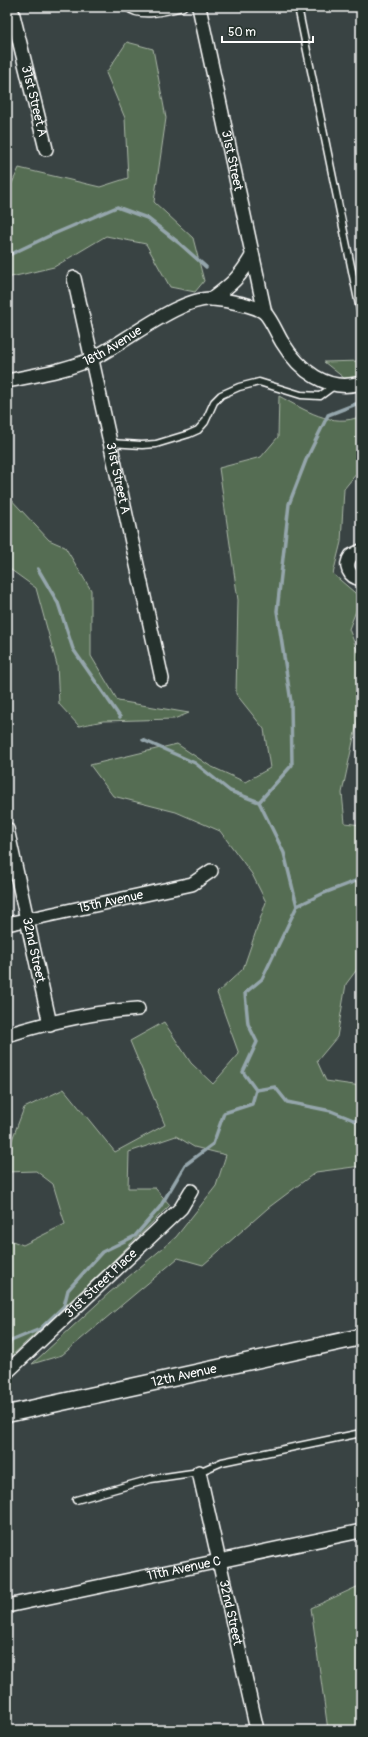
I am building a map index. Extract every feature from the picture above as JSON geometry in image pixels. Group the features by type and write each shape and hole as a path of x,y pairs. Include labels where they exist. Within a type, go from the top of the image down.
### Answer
{"street":[{"name":"31st Street A","path":"11,7 46,150"},
{"name":"31st Street","path":"200,7 265,313"},
{"name":"18th Avenue","path":"212,299 231,285 242,273 252,256"},
{"name":"31st Street A","path":"74,278 162,680"},
{"name":"18th Avenue","path":"7,381 78,365 108,351 188,303 212,299 252,307 265,313"},
{"path":"265,313 287,351 300,366 319,380 342,386 361,383"},
{"path":"361,551 351,556 348,565 349,572 353,576 361,579"},
{"name":"32nd Street","path":"7,830 50,1024"},
{"name":"15th Avenue","path":"7,924 192,884 211,871"},
{"path":"7,1035 50,1024 115,1011 138,1010"},
{"name":"31st Street Place","path":"7,1372 181,1208 191,1191"},
{"name":"12th Avenue","path":"7,1414 206,1370 361,1338"},
{"name":"32nd Street","path":"200,1472 257,1730"},
{"name":"11th Avenue C","path":"7,1606 220,1562 361,1530"}],"lane":[{"path":"127,7 133,12 146,13 183,7"},
{"path":"298,7 360,310"},
{"path":"110,443 142,445 156,444 190,434 198,430 205,422 214,402 221,395 239,387 259,382 301,395 320,396 335,385"},
{"path":"76,1500 151,1479 200,1472 222,1462 361,1433"}],"green space":[{"path":"127,42 153,49 166,118 154,202 193,238 204,281 195,292 170,287 146,244 106,236 54,267 7,278 7,194 19,168 100,187 128,178 125,118 106,73"},
{"path":"361,361 361,376 344,378 324,362"},
{"path":"279,396 318,416 329,419 340,420 361,416 361,468 344,489 341,542 333,574 361,598 349,629 361,660 361,704 342,793 345,823 361,825 361,881 357,890 361,891 361,964 346,984 337,1037 317,1061 326,1081 361,1086 361,1166 316,1172 268,1208 203,1265 178,1258 62,1355 32,1364 109,1293 176,1237 216,1186 226,1155 194,1147 176,1136 129,1152 128,1188 155,1188 170,1205 106,1268 7,1360 7,1239 23,1245 65,1224 53,1184 36,1171 7,1172 7,1153 24,1108 64,1089 115,1152 165,1125 130,1041 164,1022 191,1063 213,1084 239,1054 217,993 243,969 266,902 252,874 220,831 176,812 113,796 90,765 177,744 210,766 245,782 270,768 264,729 236,694 238,600 219,468 261,457 278,437"},
{"path":"7,495 49,540 65,547 91,590 91,656 118,701 189,713 174,719 103,721 79,726 59,704 57,665 36,588 7,567"},
{"path":"361,1585 361,1730 328,1730 311,1608"}],"waterway":[{"path":"7,256 117,207 147,218 179,243 206,267"},
{"path":"7,1347 11,1341 40,1329 64,1306 68,1290 102,1252 135,1236 160,1207 185,1165 213,1144 224,1113 252,1104 256,1090 243,1072 257,1042 248,1024 245,993 262,979 297,906 284,853 259,802 292,765 291,702 277,611 289,504 306,460 328,415 361,402"},
{"path":"38,569 58,603 73,649 120,717"},
{"path":"143,740 195,763 230,791 259,802"},
{"path":"297,906 324,893 361,879"},
{"path":"256,1090 275,1087 287,1102 331,1111 361,1123"}]}
